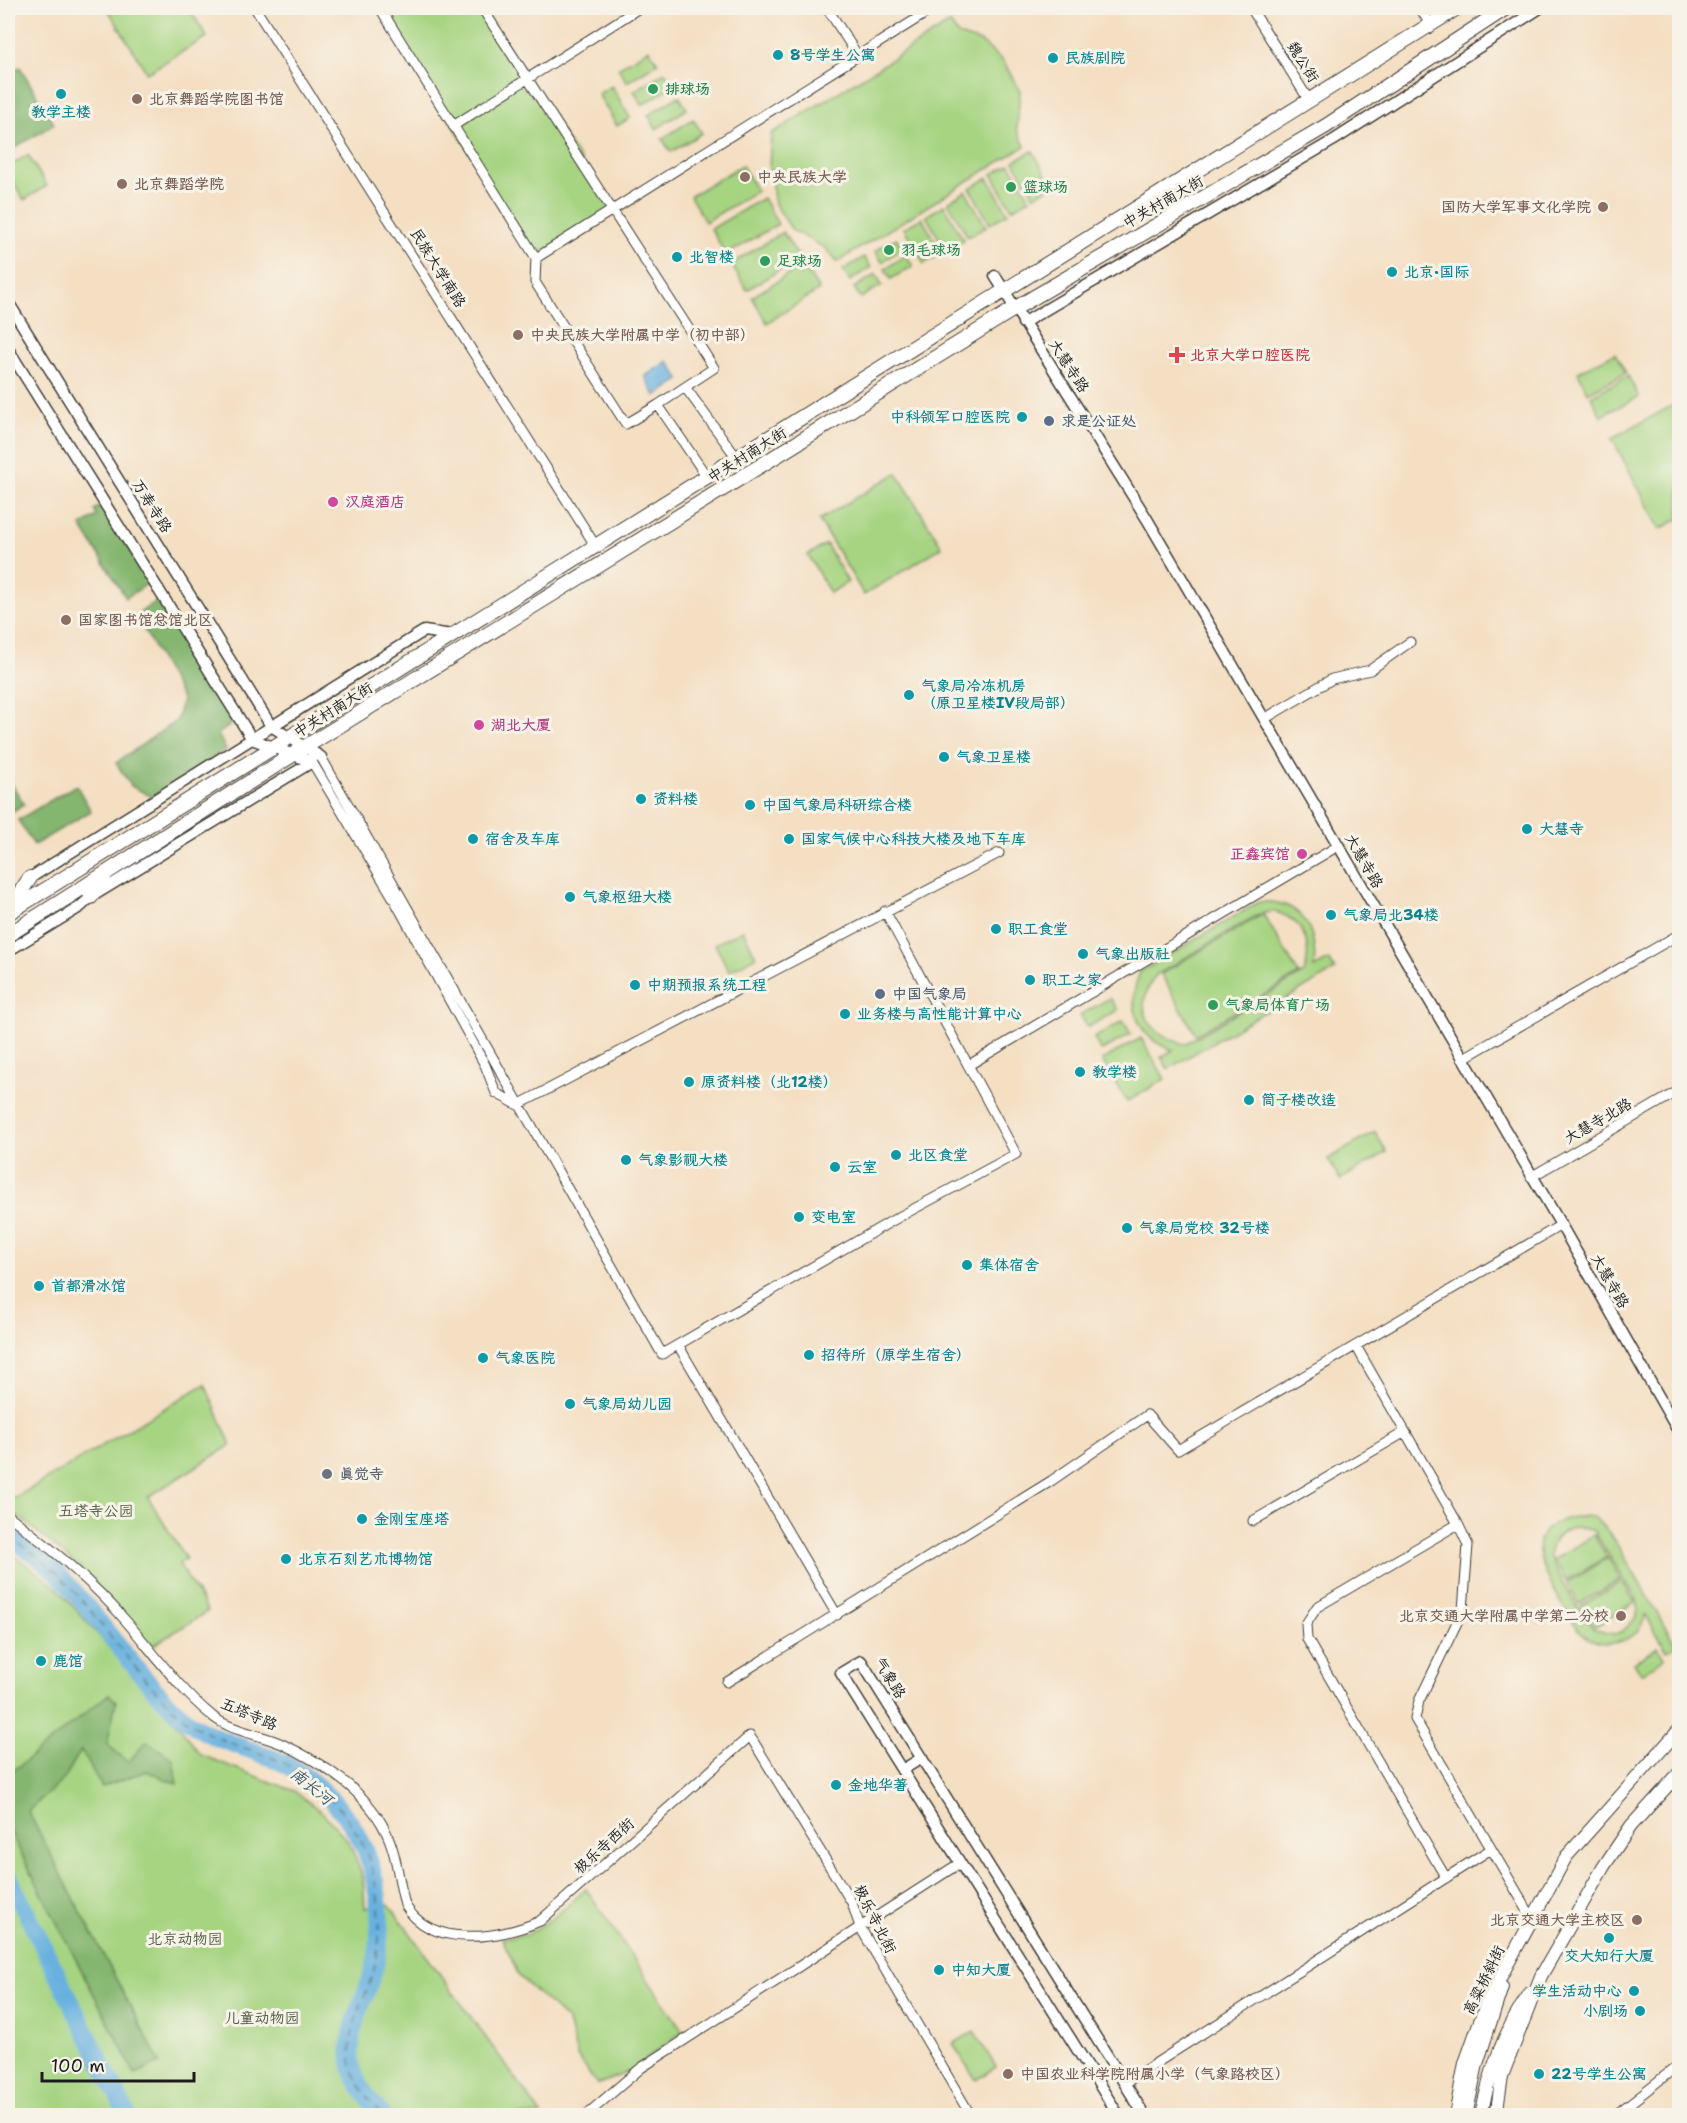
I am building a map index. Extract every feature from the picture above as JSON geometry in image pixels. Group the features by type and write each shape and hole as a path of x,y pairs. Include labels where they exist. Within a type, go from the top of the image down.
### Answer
{"main road":[{"name":"中关村南大街","path":"8,912 1310,102 1457,8"},
{"name":"中关村南大街","path":"8,935 299,751 1014,309 1326,126 1506,8"},
{"path":"91,897 107,873"},
{"path":"8,912 30,878"},
{"name":"高粱桥斜街","path":"1455,2115 1465,2063 1486,2004 1566,1857 1680,1729"},
{"path":"1481,2115 1490,2073 1512,2019 1541,1976 1604,1866 1631,1826 1680,1772"},
{"path":"1466,2115 1477,2064 1509,1963"},
{"path":"1496,2115 1502,2076 1541,1976"}],"street":[{"name":"民族大学南路","path":"255,8 595,545"},
{"path":"380,8 536,258 535,282 626,424 714,368 482,8"},
{"path":"453,126 639,8"},
{"path":"827,8 858,56"},
{"path":"536,258 934,8"},
{"name":"魏公街","path":"1251,8 1310,102"},
{"path":"1420,8 1430,24"},
{"path":"1023,323 1334,140 1540,8"},
{"name":"大慧寺路","path":"995,276 1014,309 1097,435 1561,1225 1680,1434"},
{"name":"万寿寺路","path":"8,302 271,726"},
{"path":"8,349 252,739 299,751 316,760 662,1354 897,1218 1016,1154 885,911"},
{"path":"685,387 737,458"},
{"path":"658,405 707,477"},
{"name":"中关村南大街","path":"30,878 271,726 308,706 424,631 452,634"},
{"path":"1264,719 1332,679 1370,669 1410,642"},
{"path":"271,726 288,736 299,751"},
{"path":"8,951 80,907 91,897 316,760"},
{"path":"969,1065 1338,846"},
{"path":"518,1105 999,853"},
{"path":"1462,1059 1680,934"},
{"name":"大慧寺北路","path":"1531,1177 1680,1090"},
{"path":"727,1682 1051,1481 1147,1414 1178,1450 1561,1225"},
{"path":"678,1345 837,1615"},
{"path":"1356,1346 1468,1545 1463,1610 1419,1701 1415,1719 1532,1918"},
{"path":"1253,1521 1405,1432"},
{"name":"五塔寺路","path":"8,1515 74,1566 126,1620 188,1695 213,1718 282,1744 329,1771 354,1790 372,1810 385,1830 405,1905 411,1915 432,1928 459,1936"},
{"path":"1446,1878 1307,1639 1306,1624 1317,1607 1458,1524"},
{"name":"气象路","path":"1119,2115 841,1672 861,1660 1145,2115"},
{"name":"极乐寺西街","path":"459,1936 521,1929 540,1921 750,1736"},
{"name":"极乐寺北街","path":"750,1736 852,1903 860,1927 971,2115"},
{"path":"902,1770 922,1758"},
{"path":"1670,1782 1680,1791"},
{"path":"1125,2083 1491,1849"},
{"path":"585,2115 641,2068 960,1863"},
{"path":"1614,2115 1679,2066"}],"green space":[{"path":"107,8 189,8 207,37 147,73"},
{"path":"380,8 483,8 612,210 536,258"},
{"path":"950,23 958,35 981,42 1003,61 1020,91 1017,130 1025,146 837,262 825,248 792,230 775,204 769,167 771,134"},
{"name":"排球场","path":"649,49 658,63 627,82 618,68"},
{"path":"20,67 54,124 8,152 8,74"},
{"name":"排球场","path":"665,72 673,86 642,105 634,91"},
{"name":"排球场","path":"612,86 630,118 617,126 598,94"},
{"name":"排球场","path":"679,96 687,109 656,129 648,115"},
{"name":"排球场","path":"693,119 702,133 671,152 662,139"},
{"name":"篮球场","path":"1033,151 1052,186 1034,196 1014,161"},
{"path":"28,155 47,186 24,200 8,173 8,167"},
{"name":"篮球场","path":"1010,164 1030,199 1012,209 992,174"},
{"path":"742,165 757,191 705,222 690,196"},
{"name":"篮球场","path":"988,178 1008,213 990,224 970,188"},
{"path":"966,191 986,227 968,237 948,202"},
{"name":"足球场","path":"763,198 778,224 726,255 711,229"},
{"path":"944,205 964,241 946,251 926,216"},
{"path":"922,218 942,253 924,264 904,228"},
{"name":"足球场","path":"783,232 799,258 747,290 731,264"},
{"name":"羽毛球场","path":"896,238 903,248 882,262 875,251"},
{"name":"羽毛球场","path":"906,255 913,266 891,279 885,269"},
{"name":"羽毛球场","path":"864,257 871,267 850,281 843,270"},
{"name":"足球场","path":"803,265 819,290 767,323 752,297"},
{"name":"羽毛球场","path":"876,274 882,285 861,298 854,288"},
{"path":"1615,353 1626,373 1588,393 1578,372"},
{"path":"1628,376 1639,397 1601,416 1591,396"},
{"path":"1679,402 1679,519 1660,529 1612,438"},
{"path":"897,473 942,547 864,595 819,520"},
{"path":"102,505 150,582 126,598 81,526 97,516 94,510"},
{"path":"826,544 848,582 830,593 808,555"},
{"path":"160,599 236,721 218,734 226,750 152,797 131,786 116,763 177,720 182,699 136,615"},
{"path":"8,778 24,804 8,814"},
{"path":"76,785 91,811 34,845 18,820"},
{"path":"1259,902 1274,902 1296,912 1310,930 1315,954 1314,968 1329,960 1335,970 1168,1069 1161,1057 1173,1050 1151,1038 1138,1019 1134,997 1140,972","holes":["1275,912 1293,921 1304,935 1307,953 1304,973 1185,1044 1172,1040 1153,1027 1144,1009 1149,987 1156,975 1254,917 1263,913"]},
{"name":"气象局体育广场","path":"1263,914 1299,974 1196,1035 1161,974"},
{"path":"743,930 756,957 729,971 715,944"},
{"path":"1110,998 1118,1010 1088,1027 1080,1015"},
{"path":"1123,1021 1131,1034 1101,1051 1094,1038"},
{"path":"1141,1038 1165,1079 1127,1102 1102,1060"},
{"path":"1375,1132 1387,1152 1340,1180 1328,1159"},
{"name":"五塔寺公园","path":"205,1384 231,1445 148,1497 186,1559 179,1564 208,1611 151,1647 78,1566 8,1508 8,1502"},
{"path":"1594,1517 1612,1536 1676,1645 1667,1651 1646,1616 1637,1632 1618,1642 1595,1641 1588,1638 1576,1626 1553,1588 1539,1548 1540,1539 1547,1529 1564,1519","holes":["1576,1527 1594,1531 1637,1600 1635,1619 1623,1631 1615,1634 1594,1630 1562,1582 1550,1556 1554,1541 1566,1531"]},
{"path":"1594,1535 1607,1557 1566,1581 1553,1560"},
{"name":"北京动物园","path":"8,1551 57,1588 178,1725 201,1755 294,1791 323,1813 349,1842 363,1877 365,1908 389,1904 542,2115 8,2115"},
{"path":"1608,1558 1621,1579 1579,1604 1567,1583"},
{"path":"1622,1581 1635,1602 1594,1627 1581,1606"},
{"path":"1658,1647 1665,1658 1641,1674 1634,1662"},
{"path":"109,1694 116,1702 107,1744 128,1762 147,1741 173,1759 177,1784 146,1771 102,1787 81,1750 64,1779 28,1811 160,2063 135,2074 8,1828 8,1775"},
{"path":"586,1889 683,2031 632,2070 597,2085 577,2056 568,2021 519,1976 502,1938 527,1935 557,1915"},
{"path":"974,2031 996,2067 976,2080 953,2044"}],"water":[{"path":"668,361 680,380 655,396 645,376"}],"waterway":[{"name":"南长河","path":"8,1535 58,1574 149,1684 183,1717 209,1734 294,1769 331,1799 351,1824 371,1866 378,1901 379,1925 376,1961 355,2023 350,2048 351,2061 355,2076 367,2097 382,2116"},
{"path":"8,1876 128,2116"}],"ferry route":[{"path":"8,1535 58,1574 149,1684 183,1717 209,1734 294,1769 331,1799 351,1824 371,1866 378,1901 379,1925 376,1961 355,2023 350,2048 351,2061 355,2076 367,2097 382,2116"}],"place":[{"name":"8号学生公寓","path":"778,55"},
{"name":"民族剧院","path":"1053,58"},
{"name":"排球场","path":"653,89"},
{"name":"教学主楼","path":"61,94"},
{"name":"北京舞蹈学院图书馆","path":"137,99"},
{"name":"中央民族大学","path":"745,177"},
{"name":"北京舞蹈学院","path":"122,184"},
{"name":"篮球场","path":"1011,187"},
{"name":"国防大学军事文化学院","path":"1603,207"},
{"name":"羽毛球场","path":"889,250"},
{"name":"北智楼","path":"677,257"},
{"name":"足球场","path":"765,261"},
{"name":"北京·国际","path":"1392,272"},
{"name":"中央民族大学附属中学（初中部）","path":"518,335"},
{"name":"北京大学口腔医院","path":"1177,355"},
{"name":"中科领军口腔医院","path":"1022,417"},
{"name":"求是公证处","path":"1049,421"},
{"name":"汉庭酒店","path":"333,502"},
{"name":"国家图书馆总馆北区","path":"66,620"},
{"name":"气象局冷冻机房 （原卫星楼IV段局部）","path":"909,695"},
{"name":"湖北大厦","path":"479,725"},
{"name":"气象卫星楼","path":"944,757"},
{"name":"资料楼","path":"641,799"},
{"name":"中国气象局科研综合楼","path":"750,805"},
{"name":"大慧寺","path":"1527,829"},
{"name":"宿舍及车库","path":"473,839"},
{"name":"国家气候中心科技大楼及地下车库","path":"789,839"},
{"name":"正鑫宾馆","path":"1302,854"},
{"name":"气象枢纽大楼","path":"570,897"},
{"name":"气象局北34楼","path":"1331,915"},
{"name":"职工食堂","path":"996,929"},
{"name":"气象出版社","path":"1083,954"},
{"name":"职工之家","path":"1030,980"},
{"name":"中期预报系统工程","path":"635,985"},
{"name":"中国气象局","path":"880,994"},
{"name":"气象局体育广场","path":"1213,1005"},
{"name":"业务楼与高性能计算中心","path":"845,1014"},
{"name":"教学楼","path":"1080,1072"},
{"name":"原资料楼（北12楼）","path":"689,1082"},
{"name":"筒子楼改造","path":"1249,1100"},
{"name":"北区食堂","path":"896,1155"},
{"name":"气象影视大楼","path":"626,1160"},
{"name":"云室","path":"835,1167"},
{"name":"变电室","path":"799,1217"},
{"name":"气象局党校 32号楼","path":"1127,1228"},
{"name":"集体宿舍","path":"967,1265"},
{"name":"首都滑冰馆","path":"39,1286"},
{"name":"招待所（原学生宿舍）","path":"809,1355"},
{"name":"气象医院","path":"483,1358"},
{"name":"气象局幼儿园","path":"570,1404"},
{"name":"真觉寺","path":"327,1474"},
{"name":"金刚宝座塔","path":"362,1519"},
{"name":"北京石刻艺术博物馆","path":"286,1559"},
{"name":"北京交通大学附属中学第二分校","path":"1621,1616"},
{"name":"鹿馆","path":"41,1661"},
{"name":"金地华著","path":"836,1785"},
{"name":"北京交通大学主校区","path":"1637,1920"},
{"name":"交大知行大厦","path":"1609,1938"},
{"name":"中知大厦","path":"939,1970"},
{"name":"学生活动中心","path":"1634,1991"},
{"name":"小剧场","path":"1640,2011"},
{"name":"中国农业科学院附属小学（气象路校区）","path":"1008,2074"},
{"name":"22号学生公寓","path":"1539,2074"}],"park label":[{"name":"儿童动物园","path":"262,2018"}]}
